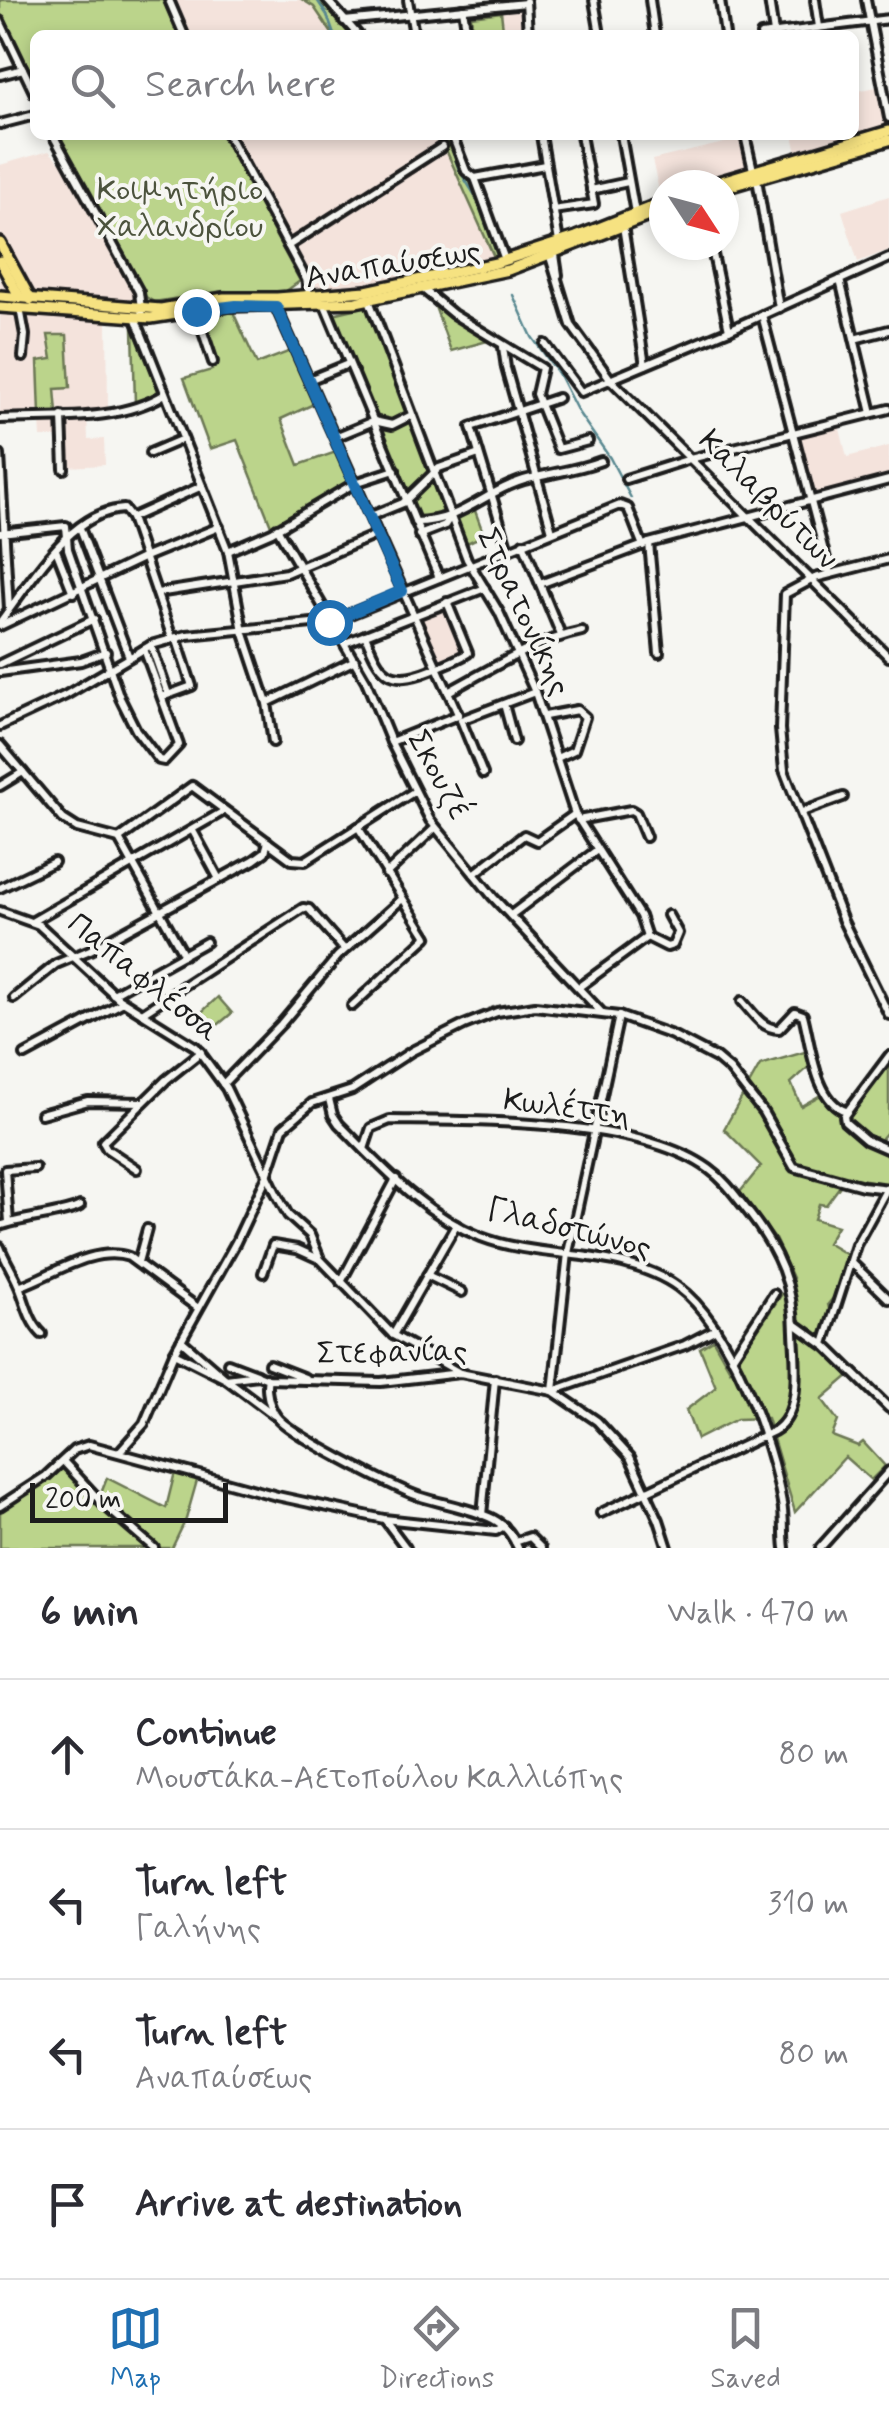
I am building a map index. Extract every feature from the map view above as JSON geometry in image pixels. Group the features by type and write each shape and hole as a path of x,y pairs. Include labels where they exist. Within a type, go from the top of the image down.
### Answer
{"main road":[{"path":"739,181 889,131"},
{"path":"739,178 889,140"},
{"name":"Αναπαύσεως","path":"0,296 139,314 236,306 276,307 394,282 508,270 649,208"},
{"name":"Αναπαύσεως","path":"139,314 224,298 325,304 368,300 424,281 554,249 649,216"},
{"path":"0,242 25,302"},
{"path":"0,261 25,302"},
{"name":"Αναπαύσεως","path":"0,307 25,302"}],"street":[{"path":"169,0 182,30"},
{"path":"327,0 353,30"},
{"path":"408,0 413,30"},
{"path":"594,0 599,30"},
{"path":"650,0 653,30"},
{"path":"720,0 724,30"},
{"path":"769,0 774,30"},
{"path":"816,0 818,27"},
{"path":"866,0 889,118"},
{"path":"344,20 526,1 528,30"},
{"path":"463,9 466,30"},
{"path":"796,30 889,19"},
{"path":"0,21 30,84"},
{"path":"0,75 23,69"},
{"path":"0,124 30,116"},
{"path":"56,140 131,276 165,394 228,551 243,630 267,703 273,742"},
{"path":"231,140 308,284 310,301"},
{"path":"454,140 466,172 475,178 505,260"},
{"name":"Καλαβρύτων","path":"542,140 558,281 571,325 610,380 889,657"},
{"path":"552,210 594,204 582,140"},
{"path":"622,140 635,213"},
{"path":"746,140 780,308"},
{"path":"288,246 442,146"},
{"path":"475,178 546,164"},
{"path":"591,190 628,182"},
{"path":"623,226 645,365"},
{"path":"545,344 581,392 889,258"},
{"path":"714,260 729,330"},
{"path":"840,280 872,413"},
{"path":"424,281 440,305 542,368 536,390 558,450 588,442"},
{"name":"Στρατονίκης","path":"368,300 470,565 536,692 576,817 640,916 646,936"},
{"path":"23,357 25,302"},
{"path":"325,304 439,578"},
{"path":"276,307 483,774"},
{"path":"196,311 213,362"},
{"path":"762,316 830,574"},
{"path":"854,339 889,330"},
{"path":"503,347 552,531"},
{"path":"309,380 348,364"},
{"path":"0,419 130,409 165,394"},
{"path":"508,549 471,427 558,398"},
{"path":"626,478 889,409"},
{"path":"335,436 374,420 392,424 412,415"},
{"path":"62,416 64,469"},
{"path":"150,452 183,439"},
{"path":"370,516 407,499 434,471 479,454"},
{"path":"0,455 9,610"},
{"path":"415,522 439,522 520,481 600,461"},
{"path":"228,551 355,483 394,470"},
{"path":"540,584 646,545 889,480"},
{"path":"0,624 66,539 102,512 129,514 202,486"},
{"path":"0,726 66,695 148,647 174,638 332,621 622,504 628,508 646,545 658,653"},
{"path":"129,514 192,686 165,696"},
{"path":"419,535 446,525 452,516"},
{"path":"2,532 66,526 66,539 131,721 162,761 179,746 148,647"},
{"path":"0,624 219,527"},
{"path":"80,528 128,658"},
{"name":"Σκουζέ","path":"277,528 355,660 435,828 602,1013"},
{"path":"158,593 286,574 378,534"},
{"path":"523,542 560,635"},
{"path":"56,550 73,593"},
{"path":"889,559 812,579 790,590 782,599 785,651 780,740 784,770 843,921 889,1016"},
{"path":"345,643 484,588"},
{"path":"23,591 32,612"},
{"path":"365,635 378,664 395,678 410,678 436,668 468,653 447,602"},
{"path":"0,664 94,620"},
{"path":"448,692 518,654 560,635 582,631"},
{"path":"877,644 889,641"},
{"path":"0,672 81,660 106,652"},
{"path":"267,703 355,660"},
{"path":"391,742 536,692"},
{"path":"504,704 514,741"},
{"path":"545,716 578,710 585,716 574,750 557,758"},
{"path":"0,745 71,825 119,840 184,954"},
{"path":"0,786 23,772"},
{"path":"119,840 192,786 292,860 305,861 415,791"},
{"path":"802,812 843,797"},
{"path":"474,874 524,836 536,842 576,817 631,810 646,837"},
{"path":"32,921 224,811"},
{"path":"352,1006 427,940 358,828"},
{"path":"386,874 435,828"},
{"path":"193,831 219,879"},
{"path":"14,998 52,967 262,854 268,842"},
{"path":"511,915 597,850"},
{"path":"0,888 54,862"},
{"path":"223,1084 281,1024 344,949 401,900"},
{"path":"142,1012 302,908 309,909 344,949"},
{"name":"Παπαφλέσσα","path":"0,911 32,921 123,1002 201,1052 223,1084 288,1214 310,1235 320,1259 393,1336 460,1372"},
{"path":"579,986 646,936 668,947 674,945 678,933 668,915"},
{"path":"113,994 206,942"},
{"path":"742,1001 771,1029 779,1029 795,1012 803,1015 823,1087 830,1102 846,1112"},
{"path":"25,1055 123,1002"},
{"path":"120,1451 144,1424 180,1340 229,1257 268,1176 283,1128 312,1103 357,1087 412,1051 497,1012 535,1006 619,1016 685,1040 730,1070 763,1112 790,1163 799,1170 888,1189 858,1238 824,1344"},
{"path":"619,1016 568,1253 553,1390 686,1344 716,1328"},
{"path":"137,1169 102,1144 201,1052"},
{"path":"889,1056 846,1112 845,1122 866,1140 889,1150"},
{"name":"Γλαδστώνος","path":"330,1099 335,1120 427,1208 456,1225 484,1238 623,1263 661,1277 690,1298 716,1328 764,1436 782,1501 785,1548"},
{"path":"41,1114 88,1101 143,1102"},
{"name":"Κωλέττη","path":"364,1149 366,1135 373,1126 390,1120 594,1130 686,1156 708,1168 728,1186 777,1254 787,1276 794,1323 795,1373 788,1417 782,1427 764,1436"},
{"path":"9,1222 5,1170 36,1168"},
{"path":"341,1282 396,1179"},
{"path":"0,1226 80,1206"},
{"path":"393,1336 456,1225"},
{"path":"138,1264 147,1229"},
{"path":"263,1273 273,1246 299,1249 320,1259"},
{"path":"0,1247 21,1286 22,1300 42,1334"},
{"path":"21,1286 100,1256 121,1254 198,1308"},
{"path":"852,1262 889,1299"},
{"path":"427,1275 462,1292"},
{"path":"732,1358 774,1294"},
{"path":"794,1323 824,1344 889,1408"},
{"path":"180,1340 226,1379 325,1449 415,1495 482,1515 504,1526 517,1545 530,1537 541,1548"},
{"path":"174,1353 226,1379 258,1375"},
{"path":"228,1362 268,1379 266,1391 276,1416"},
{"path":"270,1364 308,1380"},
{"name":"Στεφανίας","path":"268,1379 381,1382 460,1372 553,1390 583,1408 630,1458 668,1548"},
{"path":"482,1515 496,1379"},
{"path":"601,1512 764,1436"},
{"path":"0,1506 39,1482 74,1450 90,1445 277,1496 384,1519 496,1531 504,1526"},
{"path":"64,1461 103,1504 154,1548"},
{"path":"820,1548 889,1471"},
{"path":"384,1519 406,1548"}],"shaded area":[{"path":"170,0 303,0 314,7 329,30 184,30"},
{"path":"520,9 522,30 470,30 468,15"},
{"path":"889,84 889,127 859,135 859,91"},
{"path":"234,140 436,140 446,150 495,259 429,276 314,291"},
{"path":"736,140 754,140 758,164 739,170 654,170 652,160"},
{"path":"794,140 843,140 797,153"},
{"path":"49,151 68,171 138,301 0,295 0,165"},
{"path":"889,196 889,250 858,262 842,211"},
{"path":"0,311 46,312 107,321 108,410 87,413 88,440 104,439 105,465 67,467 66,437 41,437 40,420 57,418 55,389 69,388 53,360 38,361 40,414 0,416"},
{"path":"839,425 847,457 889,446 889,477 814,496 799,435"},
{"path":"446,607 464,653 436,665 416,619"}],"green space":[{"path":"0,0 163,0 176,30 30,30 30,77 0,14"},
{"path":"303,0 325,0 329,11 348,30 330,30 314,7"},
{"path":"501,12 503,29 473,30 471,16"},
{"name":"Κοιμητήριο Χαλανδρίου","path":"59,140 225,140 300,281 282,294 223,291 154,302 146,297"},
{"path":"437,140 452,140 465,173 472,179 500,258 495,259 446,150"},
{"path":"433,301 491,340 451,351"},
{"path":"367,306 431,471 408,493 333,314"},
{"path":"233,312 257,364 293,350 316,403 281,419 299,465 336,452 349,483 272,528 237,440 210,449 184,378 212,370 197,318"},
{"path":"133,328 160,393 135,404"},
{"path":"48,335 67,335 70,388 55,389 57,413 40,414 38,361 52,359"},
{"path":"432,480 446,516 418,520 410,500"},
{"path":"474,508 484,535 467,543 456,516"},
{"path":"218,997 232,1013 207,1034 194,1019"},
{"path":"808,1051 812,1064 791,1083 801,1106 821,1095 829,1107 848,1118 889,1060 889,1130 874,1147 889,1153 889,1184 842,1176 840,1186 826,1205 819,1204 814,1219 837,1226 827,1243 849,1256 828,1304 830,1313 819,1345 850,1375 822,1399 838,1421 832,1436 858,1446 863,1442 885,1466 871,1480 845,1457 795,1512 767,1418 737,1419 697,1439 686,1410 716,1387 700,1348 713,1340 730,1370 793,1278 775,1239 740,1192 761,1166 724,1129 760,1065"},
{"path":"63,1468 98,1501 107,1478 166,1508 175,1472 198,1477 186,1519 172,1548 0,1548 0,1511"}],"waterway":[{"path":"317,0 332,30"},
{"path":"449,140 459,170 476,197 498,257"},
{"path":"513,295 532,337 558,373 631,498"}],"route":[{"path":"196,311 276,307 370,516 402,591 329,622"}]}
